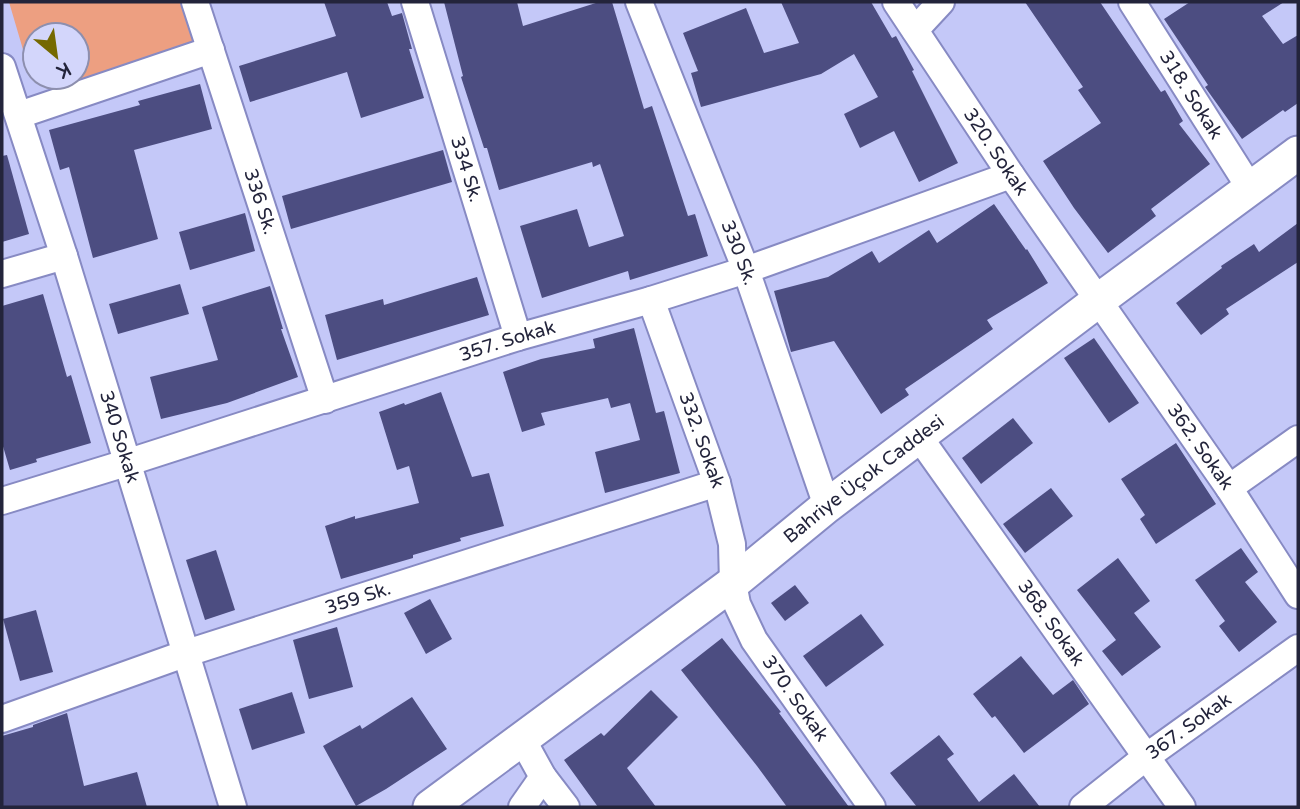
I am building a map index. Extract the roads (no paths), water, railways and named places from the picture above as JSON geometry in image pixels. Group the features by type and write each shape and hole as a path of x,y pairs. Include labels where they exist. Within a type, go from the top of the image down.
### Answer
{"street":[{"name":"336 Sk.","path":"195,2 325,400"},
{"name":"334 Sk.","path":"415,2 518,337"},
{"name":"330 Sk.","path":"639,2 746,270 827,506"},
{"name":"320. Sokak","path":"896,2 1010,175 1099,300"},
{"path":"915,30 941,2"},
{"name":"318. Sokak","path":"1138,4 1250,188"},
{"path":"19,115 211,50"},
{"name":"340 Sokak","path":"2,67 64,256 233,807"},
{"name":"Bahriye Üçok Caddesi","path":"430,807 733,583 827,506 1298,153"},
{"name":"357. Sokak","path":"2,501 518,337 746,270 1010,175"},
{"path":"2,274 64,256"},
{"name":"332. Sokak","path":"650,300 718,483 732,544 733,583"},
{"name":"362. Sokak","path":"1099,300 1229,488 1298,595"},
{"name":"368. Sokak","path":"919,437 1182,807"},
{"path":"1229,488 1298,439"},
{"name":"359 Sk.","path":"2,719 187,653 718,483"},
{"name":"370. Sokak","path":"733,583 737,604 754,640 872,807"},
{"name":"367. Sokak","path":"1083,807 1146,757 1298,648"},
{"path":"523,738 543,777 566,807"},
{"path":"522,807 543,777"}]}
